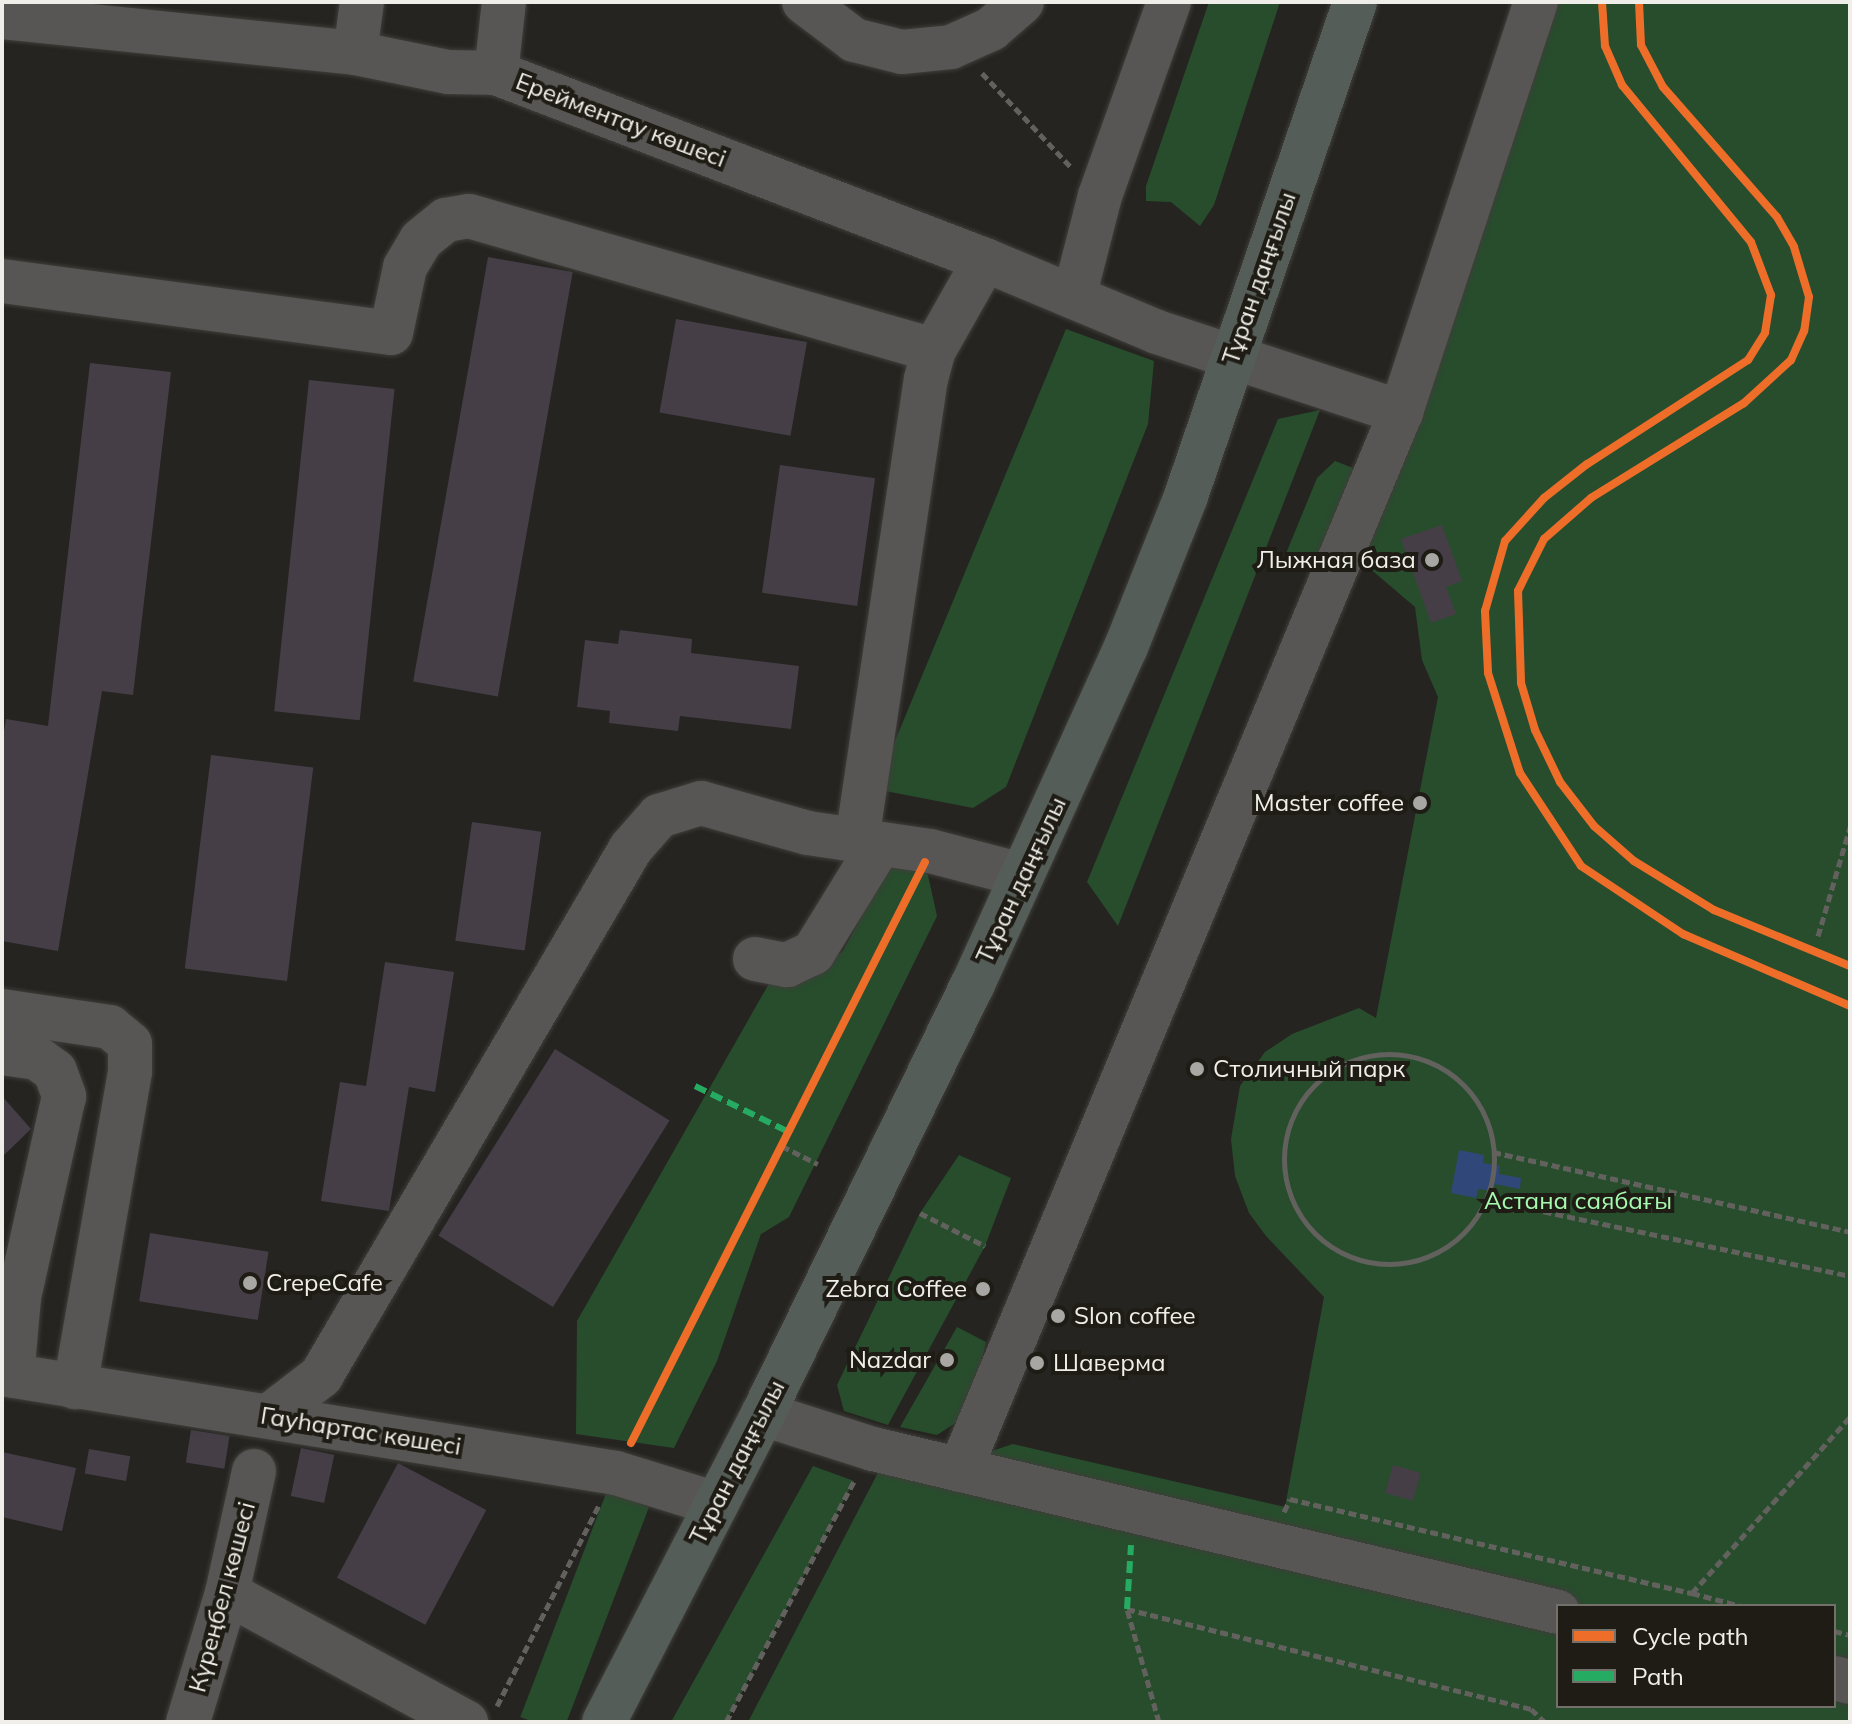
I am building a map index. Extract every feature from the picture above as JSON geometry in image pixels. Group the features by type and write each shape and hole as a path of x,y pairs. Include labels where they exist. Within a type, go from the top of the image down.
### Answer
{"main road":[{"name":"Тұран даңғылы","path":"604,1722 763,1414 1022,875 1126,647 1186,496 1231,355 1355,2"}],"street":[{"path":"355,53 362,2"},
{"path":"496,73 504,2"},
{"path":"804,2 854,40 902,52 956,45 991,29 1022,2"},
{"path":"1074,297 1100,196 1169,2"},
{"path":"960,1470 1401,412 1536,2"},
{"name":"Ерейментау көшесі","path":"2,17 355,53 448,72 496,73 1074,297 1231,355 1401,412"},
{"path":"2,281 391,333 405,267 421,240 446,220 469,216 934,350"},
{"path":"755,959 787,965 813,953 868,842 934,350 985,260"},
{"path":"269,1416 321,1376 631,848 659,816 701,803 1022,875"},
{"path":"2,1011 110,1027 130,1044 130,1072 75,1387"},
{"path":"2,1053 37,1058 55,1071 64,1096 10,1297 7,1375"},
{"name":"Гауhартас көшесі","path":"7,1375 616,1473 716,1504"},
{"path":"763,1414 960,1470 1556,1612"},
{"name":"Күреңбел көшесі","path":"188,1722 227,1593 254,1471"},
{"path":"227,1593 417,1712 480,1718"}],"path":[{"path":"956,45 1100,196"},
{"path":"1818,936 1850,827"},
{"path":"1393,1054 1427,1061 1457,1079 1480,1106 1493,1152 1485,1199 1463,1234 1435,1254 1402,1264 1367,1263 1335,1250 1309,1228 1291,1198 1283,1165 1287,1131 1302,1099 1326,1074 1358,1058 1393,1054"},
{"path":"775,1161 789,1132"},
{"path":"782,1146 818,1164"},
{"path":"1493,1152 1850,1232"},
{"path":"1485,1199 1850,1276"},
{"path":"920,1213 985,1246"},
{"path":"1692,1593 1850,1417"},
{"path":"480,1718 616,1473"},
{"path":"726,1722 854,1481"},
{"path":"1278,1525 1290,1499 1733,1604"},
{"path":"1159,1722 1127,1609 1531,1709 1545,1722"}],"green space":[{"path":"1209,2 1280,2 1214,205 1200,226 1171,202 1146,201 1146,186"},
{"name":"Астана саябағы","path":"1549,2 1850,2 1850,1722 748,1722 881,1467 917,1476 1013,1444 1285,1507 1324,1297 1266,1236 1249,1213 1235,1176 1231,1139 1240,1086 1265,1052 1292,1034 1359,1008 1376,1018 1438,697 1422,660 1415,607 1361,561"},
{"path":"1066,329 1154,361 1148,424 1006,787 973,808 875,789"},
{"path":"1320,410 1118,926 1087,882 1278,419"},
{"path":"1335,461 1361,471 1330,547 1316,557 1285,556 1317,478"},
{"path":"891,860 925,862 937,916 789,1217 761,1234 717,1361 674,1448 576,1434 577,1321 771,980 813,975 843,951"},
{"path":"959,1155 1011,1178 985,1246 888,1425 844,1411 837,1385 920,1213"},
{"path":"957,1327 986,1342 973,1397 960,1420 937,1435 900,1427"},
{"path":"813,1466 854,1481 726,1722 671,1722"},
{"path":"607,1491 649,1507 567,1722 533,1722 520,1717"}],"water":[{"path":"1459,1150 1484,1155 1483,1163 1500,1166 1499,1174 1521,1178 1520,1189 1495,1184 1493,1191 1478,1189 1476,1198 1451,1193"}],"building":[{"path":"488,257 573,272 498,696 413,681"},
{"path":"676,319 807,342 790,436 660,413"},
{"path":"90,363 171,372 133,695 102,691 58,951 2,941 2,742 6,719 48,726"},
{"path":"309,380 395,389 360,720 274,711"},
{"path":"780,465 875,478 857,606 762,593"},
{"name":"Лыжная база","path":"1442,525 1462,581 1446,587 1456,614 1431,623 1401,539"},
{"path":"620,630 692,639 691,653 799,666 791,729 680,716 678,731 609,723 610,711 577,707 585,640 618,644"},
{"path":"211,755 313,768 287,981 185,968"},
{"path":"472,822 541,832 525,951 455,941"},
{"path":"385,962 454,972 435,1092 409,1087 389,1211 321,1201 340,1082 366,1086"},
{"path":"555,1049 669,1121 553,1307 438,1236"},
{"path":"2,1096 31,1129 2,1157"},
{"path":"150,1233 269,1252 258,1320 139,1301"},
{"path":"191,1430 230,1436 224,1469 186,1463"},
{"path":"301,1448 334,1455 324,1503 291,1496"},
{"path":"89,1449 130,1456 126,1481 85,1474"},
{"path":"2,1452 76,1468 62,1531 2,1517"},
{"path":"398,1463 486,1510 425,1625 337,1578"},
{"path":"1393,1465 1421,1473 1413,1501 1385,1493"}],"marked path":[{"path":"695,1086 789,1132"},
{"path":"1127,1609 1131,1545"}],"cycle path":[{"path":"1602,2 1605,46 1622,85 1751,242 1771,295 1765,333 1748,360 1587,464 1544,498 1505,541 1485,611 1488,673 1520,773 1581,866 1683,934 1850,1006"},
{"path":"1639,2 1641,45 1663,87 1777,217 1794,247 1809,297 1804,331 1791,360 1744,403 1591,498 1544,539 1518,591 1521,683 1535,730 1560,782 1594,826 1634,861 1714,910 1850,966"},
{"path":"631,1443 925,862"}],"place":[{"name":"Лыжная база","path":"1432,560"},
{"name":"Master coffee","path":"1420,803"},
{"name":"Столичный парк","path":"1197,1069"},
{"name":"CrepeCafe","path":"250,1283"},
{"name":"Zebra Coffee","path":"983,1289"},
{"name":"Slon coffee","path":"1058,1316"},
{"name":"Nazdar","path":"947,1360"},
{"name":"Шаверма","path":"1037,1363"}]}
